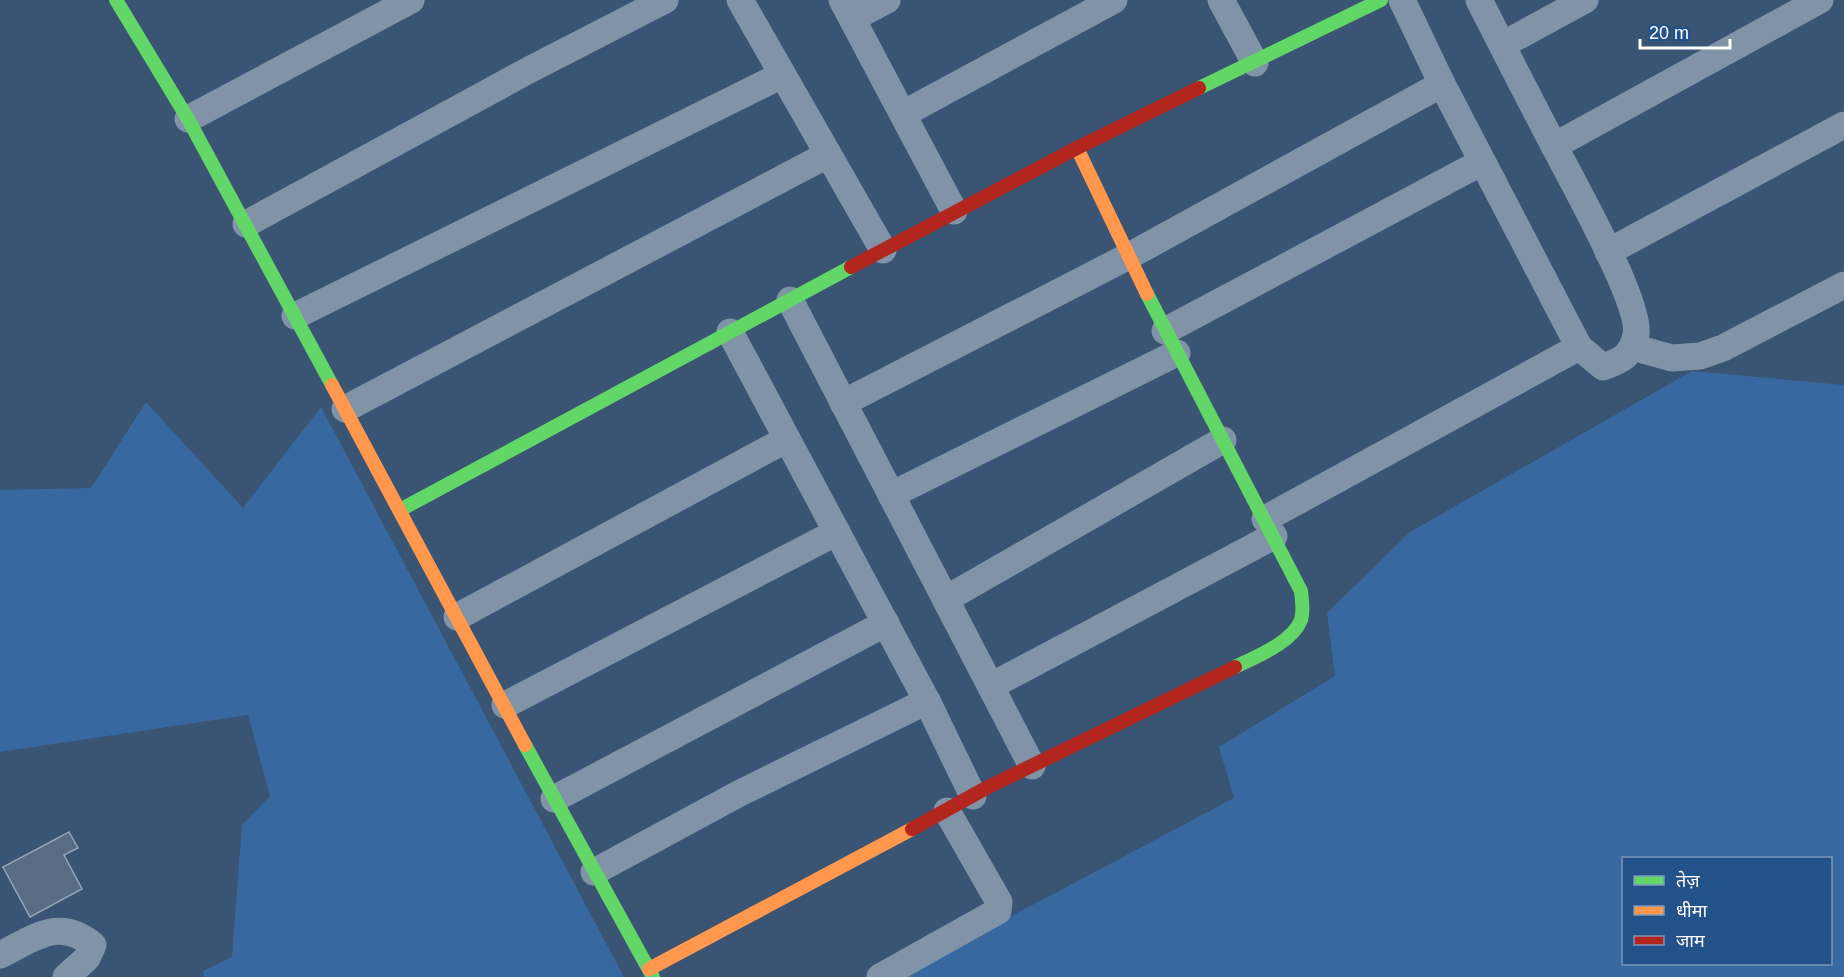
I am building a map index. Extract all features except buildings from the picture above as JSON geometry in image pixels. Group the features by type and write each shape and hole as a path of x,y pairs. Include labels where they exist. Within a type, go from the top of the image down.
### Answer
{"street":[{"path":"116,0 188,119 246,224 554,799 651,973 973,796 1275,647 1293,632 1304,613 1301,591 1171,342 1077,148"},
{"path":"188,119 411,0"},
{"path":"246,224 529,70 665,0"},
{"path":"740,0 883,250"},
{"path":"887,0 847,9 954,211"},
{"path":"903,114 1114,0"},
{"path":"1221,0 1255,63"},
{"path":"400,510 954,211 1077,148 1381,0"},
{"path":"1402,0 1442,84 1579,347 1603,367 1620,361 1632,347 1636,332 1631,308 1608,252 1479,0"},
{"path":"1502,45 1585,0"},
{"path":"1554,146 1820,0"},
{"path":"295,316 782,75"},
{"path":"843,403 1129,256 1442,84"},
{"path":"1608,252 1844,125"},
{"path":"345,409 827,155"},
{"path":"891,495 1171,342 1482,162"},
{"path":"1632,347 1671,358 1700,356 1723,348 1844,285"},
{"path":"790,300 1032,766"},
{"path":"730,332 927,701 973,796"},
{"path":"991,686 1269,528 1579,347"},
{"path":"457,617 787,439"},
{"path":"946,599 1223,440"},
{"path":"505,705 837,532"},
{"path":"554,799 886,623"},
{"path":"594,872 740,792 927,701"},
{"path":"880,977 998,911 999,902 946,811"},
{"path":"0,954 42,933 65,932 81,935 93,945 87,958 66,977"}],"shaded area":[{"path":"1692,371 1844,385 1844,977 897,977 1234,798 1219,747 1335,676 1327,613 1410,532"},
{"path":"146,402 243,508 321,407 624,977 204,977 203,971 232,957 242,825 270,796 248,715 0,752 0,490 91,488"}],"traffic: fast":[{"path":"116,0 188,119 332,385"},
{"path":"1199,88 1381,0"},
{"path":"400,510 851,267"},
{"path":"1147,294 1301,591 1301,620 1290,636 1235,667"},
{"path":"525,745 653,977"}],"traffic: slow":[{"path":"1077,148 1147,294"},
{"path":"332,385 525,745"},
{"path":"649,969 912,829"}],"traffic: jam":[{"path":"851,267 1077,148 1199,88"},
{"path":"912,829 988,787 1235,667"}]}
